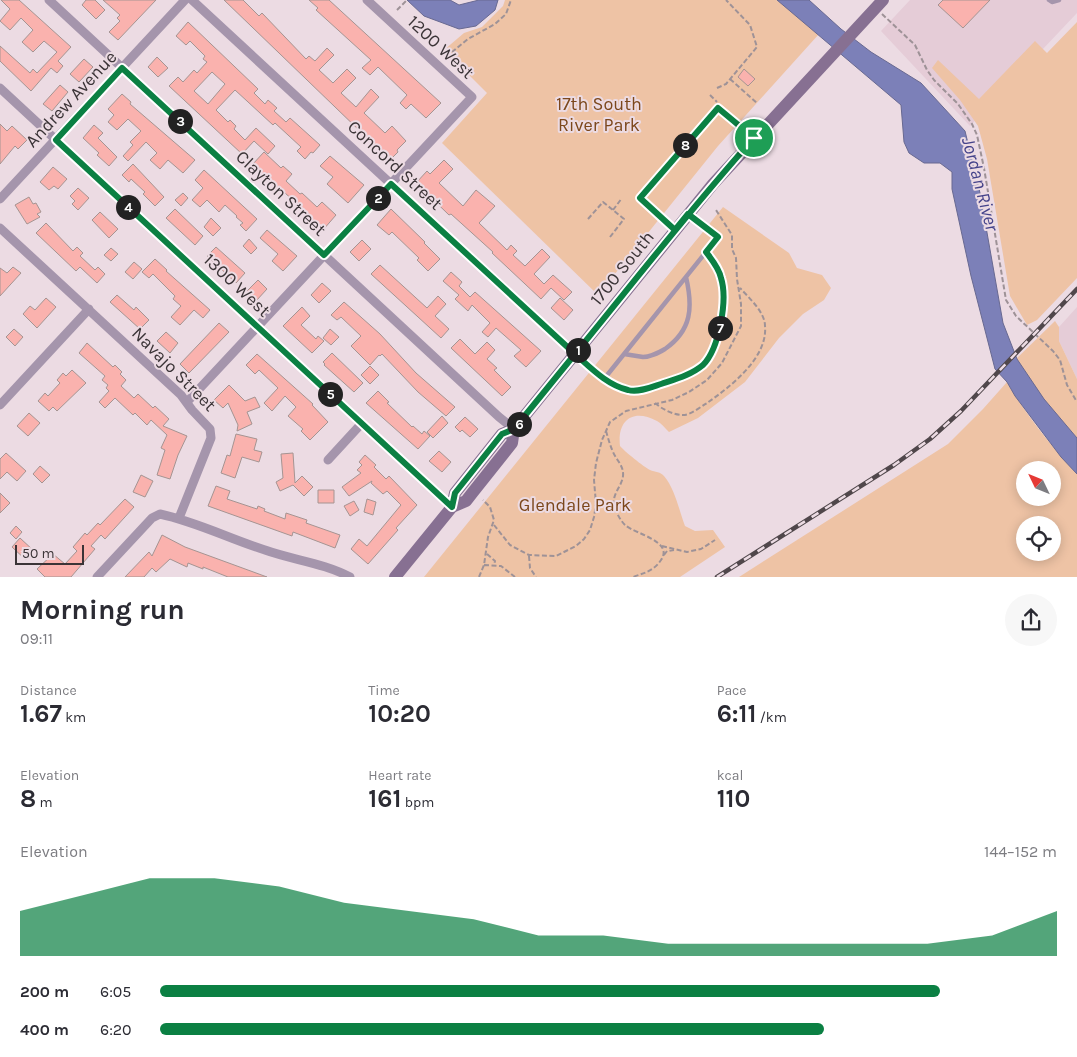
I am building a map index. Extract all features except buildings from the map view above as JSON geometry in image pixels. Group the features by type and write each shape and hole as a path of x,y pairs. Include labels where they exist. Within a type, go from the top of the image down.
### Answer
{"street":[{"name":"Clayton Street","path":"49,0 499,418 514,429"},
{"name":"Andrew Avenue","path":"0,199 185,0"},
{"name":"Concord Street","path":"192,0 575,354"},
{"name":"1200 West","path":"367,0 472,97 391,184"},
{"name":"1700 South","path":"395,577 452,507 455,493 502,434 514,429 688,214 754,138 882,0"},
{"name":"1300 West","path":"0,88 452,507"},
{"path":"187,402 391,184"},
{"name":"Navajo Street","path":"0,228 181,395 192,410 208,425 212,433 179,518"},
{"path":"0,404 89,309"},
{"path":"328,460 362,423"},
{"path":"97,577 154,515 160,514 179,518 266,551 337,570 350,577"}],"lane":[{"path":"1049,0 1052,2 1059,0"},
{"path":"675,230 640,198 646,191 718,108 754,138"},
{"path":"604,379 718,237 688,214"},
{"path":"575,354 604,379 615,386 631,391 650,387 693,372 711,354 717,341 721,324 722,279 715,264 706,252"},
{"path":"624,354 644,357 657,354 674,342 682,332 689,313 691,296 686,277"}],"path":[{"path":"446,57 468,38 495,24 506,14 511,0"},
{"path":"717,88 726,84 758,47 750,26 726,0"},
{"path":"397,10 406,1"},
{"path":"886,17 915,45 934,80 958,104 972,124 977,135 984,168 1006,300 1016,316 1060,360 1067,384 1077,402"},
{"path":"730,79 758,104"},
{"path":"612,210 622,198"},
{"path":"588,220 603,202 624,219 610,237"},
{"path":"494,525 510,545 529,555 556,556 576,546 590,530 594,517 596,504 594,480 596,463 610,422 626,411 672,400 689,392 707,380 722,363 741,326 741,304 736,258 732,248 732,235 716,210"},
{"path":"655,403 665,410 683,415 696,410 729,388 751,365 762,344 766,325 756,305 739,287"},
{"path":"606,431 614,454 623,469 623,479 615,494 614,503 625,525 662,546 674,550 686,552 701,548 715,540"},
{"path":"479,577 484,565 488,537 494,525 493,513 483,500"},
{"path":"662,546 664,555"},
{"path":"632,577 654,569 667,551 674,550"},
{"path":"486,553 495,561 494,565"},
{"path":"529,555 530,568 536,577"},
{"path":"484,565 504,568 515,577"}],"shaded area":[{"path":"910,0 1077,0 1077,13 970,126 881,31"},
{"path":"1077,307 1077,379 1059,341 1059,327"}],"green space":[{"name":"17th South River Park","path":"505,0 782,0 819,34 718,146 598,295 442,143 487,93 444,50 464,33 482,27 503,6"},
{"path":"1077,22 1077,278 1037,320 1027,325 1010,296 987,159 978,126 960,100 932,68 938,60 979,99 1035,41 1047,53"},
{"name":"Glendale Park","path":"723,207 789,253 797,268 822,275 831,288 824,300 803,314 779,338 745,382 698,418 669,432 657,421 648,417 634,416 624,423 621,429 620,446 647,468 663,475 668,481 685,526 695,531 713,530 725,547 680,577 424,577"},
{"path":"1055,321 1059,327 1059,341 1077,379 1077,438 1043,399 1016,359"},
{"path":"1007,382 1039,430 1077,474 1077,577 739,577 948,444"}],"water":[{"path":"407,0 450,0 459,5 479,0 498,0 495,10 476,26 459,29 424,16"},
{"path":"777,0 809,0 841,29 871,52 921,83 965,131 980,193 1003,323 1017,359 1044,399 1077,438 1077,474 1061,457 1015,396 1007,382 995,369 971,276 952,189 952,172 940,163 924,163 909,153 904,142 901,105"}],"railway":[{"path":"717,577 894,465 930,439 961,411 1077,289"}],"route":[{"path":"754,138 696,204 675,230 575,354 391,184 324,255 122,68 56,140 452,507 455,493 502,434 514,429 575,354 604,379 615,386 631,391 679,378 693,372 703,364 711,354 717,341 721,324 722,279 715,264 706,252 718,237 688,214 675,230 640,198 718,108 754,138"}],"water label":[{"name":"Jordan River","path":"981,184"}]}
